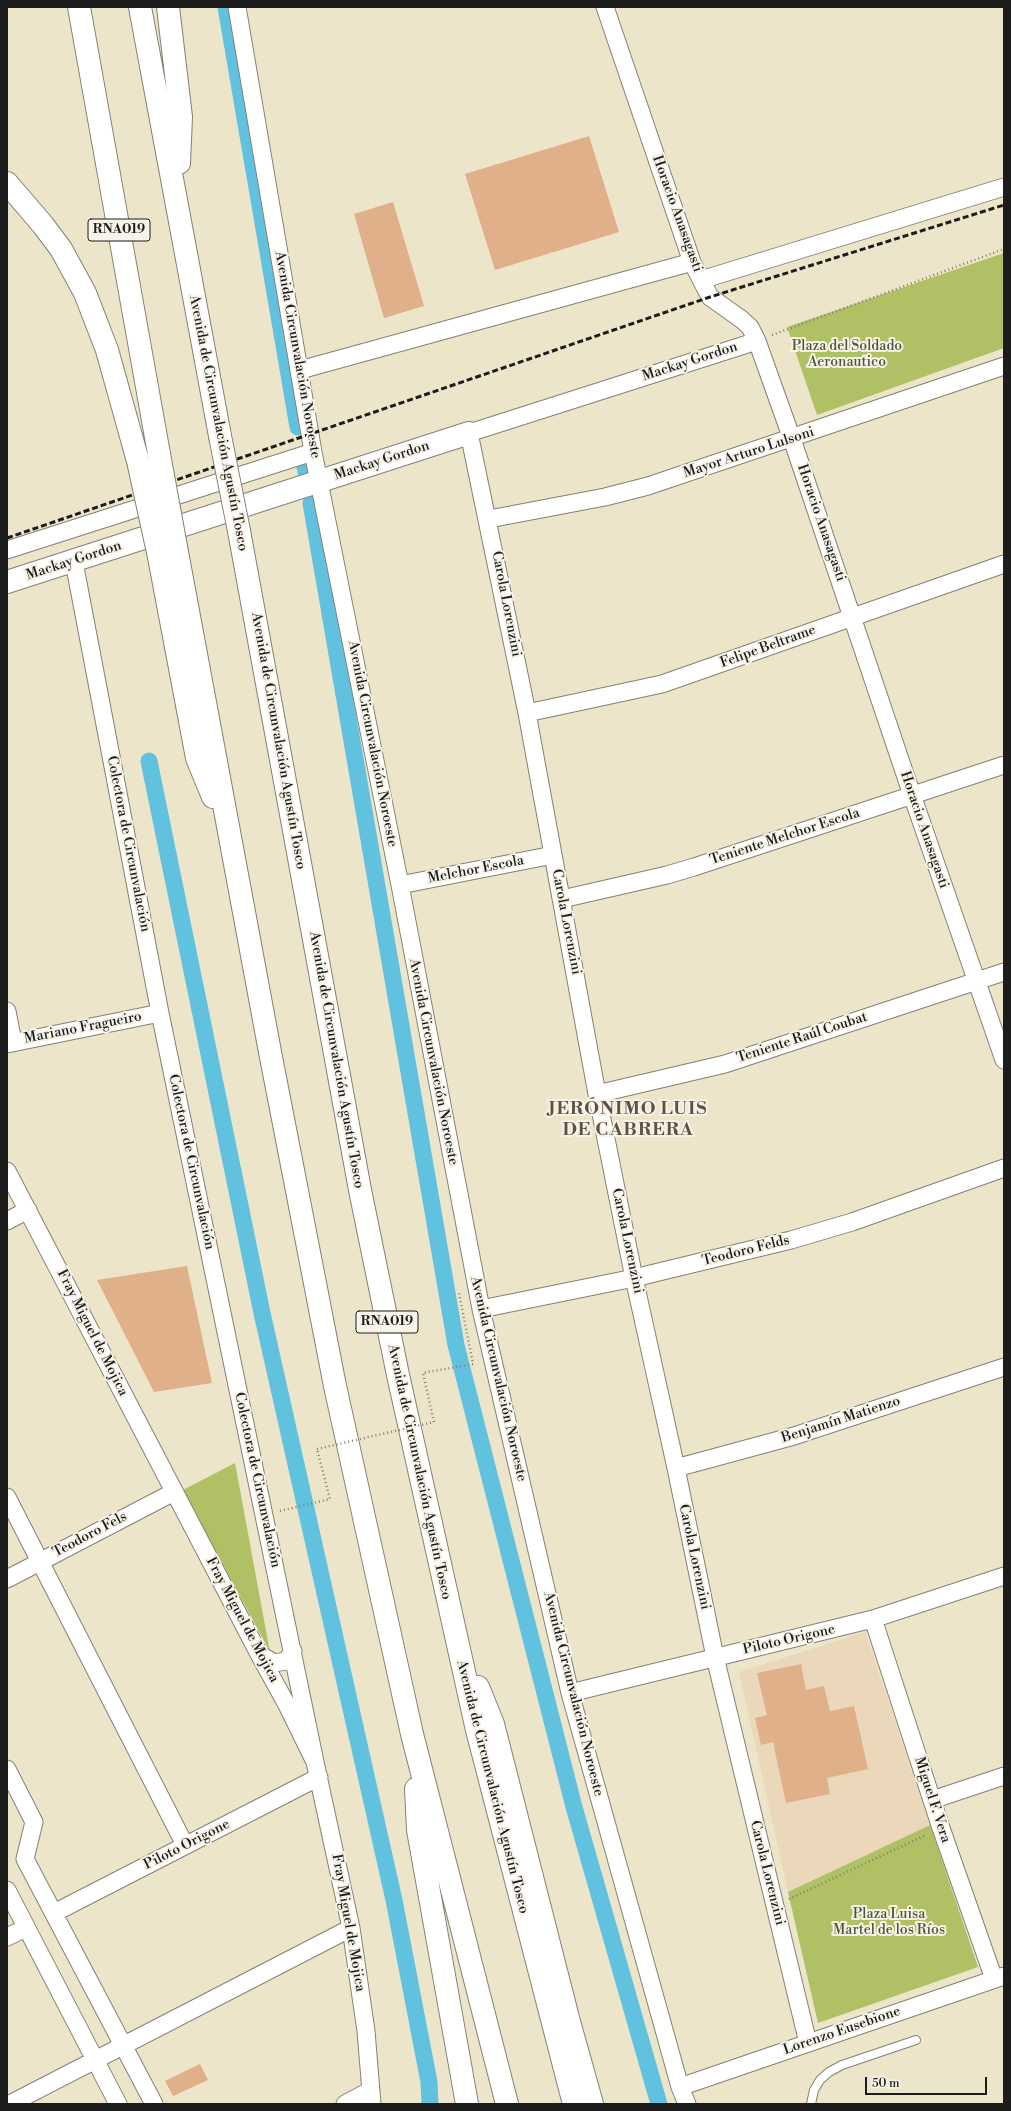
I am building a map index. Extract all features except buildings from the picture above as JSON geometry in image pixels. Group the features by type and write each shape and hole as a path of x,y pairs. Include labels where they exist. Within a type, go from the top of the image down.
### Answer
{"main road":[{"name":"RNA019","path":"79,7 159,454 168,555 230,838 335,1386 412,1734 507,2104"},
{"name":"Avenida de Circunvalación Agustín Tosco","path":"140,7 239,531 360,1190 452,1623 512,1871 574,2104"},
{"path":"168,7 181,117 178,204"},
{"path":"7,183 43,225 56,243 85,293 107,350 138,461 168,555"},
{"name":"Mackay Gordon","path":"7,582 74,562 320,480 469,433"},
{"path":"452,1623 493,1724 568,2018 592,2104"},
{"path":"412,1734 418,1830 467,2104"}],"street":[{"name":"Avenida Circunvalación Noroeste","path":"237,7 313,452 320,480 400,885 481,1309 570,1693 680,2087 687,2104"},
{"name":"Horacio Anasagasti","path":"605,7 692,262 710,297 750,327 757,341 792,439 912,795 1004,1060"},
{"path":"701,280 1004,187"},
{"path":"300,370 692,262"},
{"name":"Mackay Gordon","path":"469,433 757,341"},
{"name":"Mayor Arturo Lulsoni","path":"489,519 605,497 648,486 792,439 1004,366"},
{"name":"Carola Lorenzini","path":"469,433 489,519 528,713 597,1094 634,1278 676,1468 715,1657 808,2043"},
{"path":"7,550 313,452"},
{"name":"Colectora de Circunvalación","path":"74,562 160,1013 264,1523 293,1651 317,1770"},
{"name":"Felipe Beltrame","path":"528,713 662,684 1004,564"},
{"name":"Teniente Melchor Escola","path":"562,899 667,876 1004,764"},
{"name":"Melchor Escola","path":"400,885 553,856"},
{"name":"Teniente Raúl Coubat","path":"597,1094 725,1064 1004,972"},
{"path":"7,1011 10,1043"},
{"name":"Mariano Fragueiro","path":"10,1043 160,1013"},
{"name":"Teodoro Felds","path":"481,1309 634,1278 791,1240 852,1222 1004,1168"},
{"name":"Fray Miguel de Mojica","path":"7,1171 287,1705 317,1770 351,1928 366,2031 371,2097"},
{"path":"7,1221 28,1210"},
{"name":"Benjamín Matienzo","path":"676,1468 794,1436 1004,1367"},
{"name":"Teodoro Fels","path":"7,1579 174,1492"},
{"path":"7,1497 186,1845"},
{"name":"Piloto Origone","path":"570,1693 874,1619 1004,1576"},
{"name":"Miguel F. Vera","path":"874,1619 941,1828 999,1977"},
{"path":"259,1654 274,1663 286,1661 293,1651"},
{"path":"7,1769 34,1822 24,1859 154,2104"},
{"name":"Piloto Origone","path":"54,1913 186,1845 317,1770"},
{"path":"932,1800 1004,1776"},
{"path":"7,1890 118,2104"},
{"path":"7,1937 26,1928"},
{"path":"10,2104 123,2044 351,1928"},
{"name":"Lorenzo Eusebione","path":"680,2087 999,1977"},
{"path":"345,2104 371,2097"}],"lane":[{"path":"810,2104 814,2090 820,2080 829,2072 842,2065 916,2040"}],"path":[{"path":"757,341 1004,249"},
{"path":"278,1504 280,1512 330,1499 317,1449 434,1422 423,1373 473,1364 459,1293"},
{"path":"775,1906 941,1828"}],"shaded area":[{"path":"865,1632 930,1825 788,1892 739,1672"}],"green space":[{"name":"Plaza del Soldado Aeronautico","path":"1004,253 1004,348 817,415 787,327"},
{"path":"235,1463 270,1652 183,1490"},
{"name":"Plaza Luisa Martel de los Ríos","path":"930,1825 978,1967 818,2023 788,1892"}],"waterway":[{"path":"226,7 298,427"},
{"path":"305,467 307,476"},
{"path":"311,503 456,1345 574,1807 659,2104"},
{"path":"149,761 262,1313 394,1900 429,2082 430,2104"}],"railway":[{"path":"7,538 710,297 1004,205"}],"district":[{"name":"JERÓNIMO LUIS DE CABRERA","path":"628,1120"}]}
